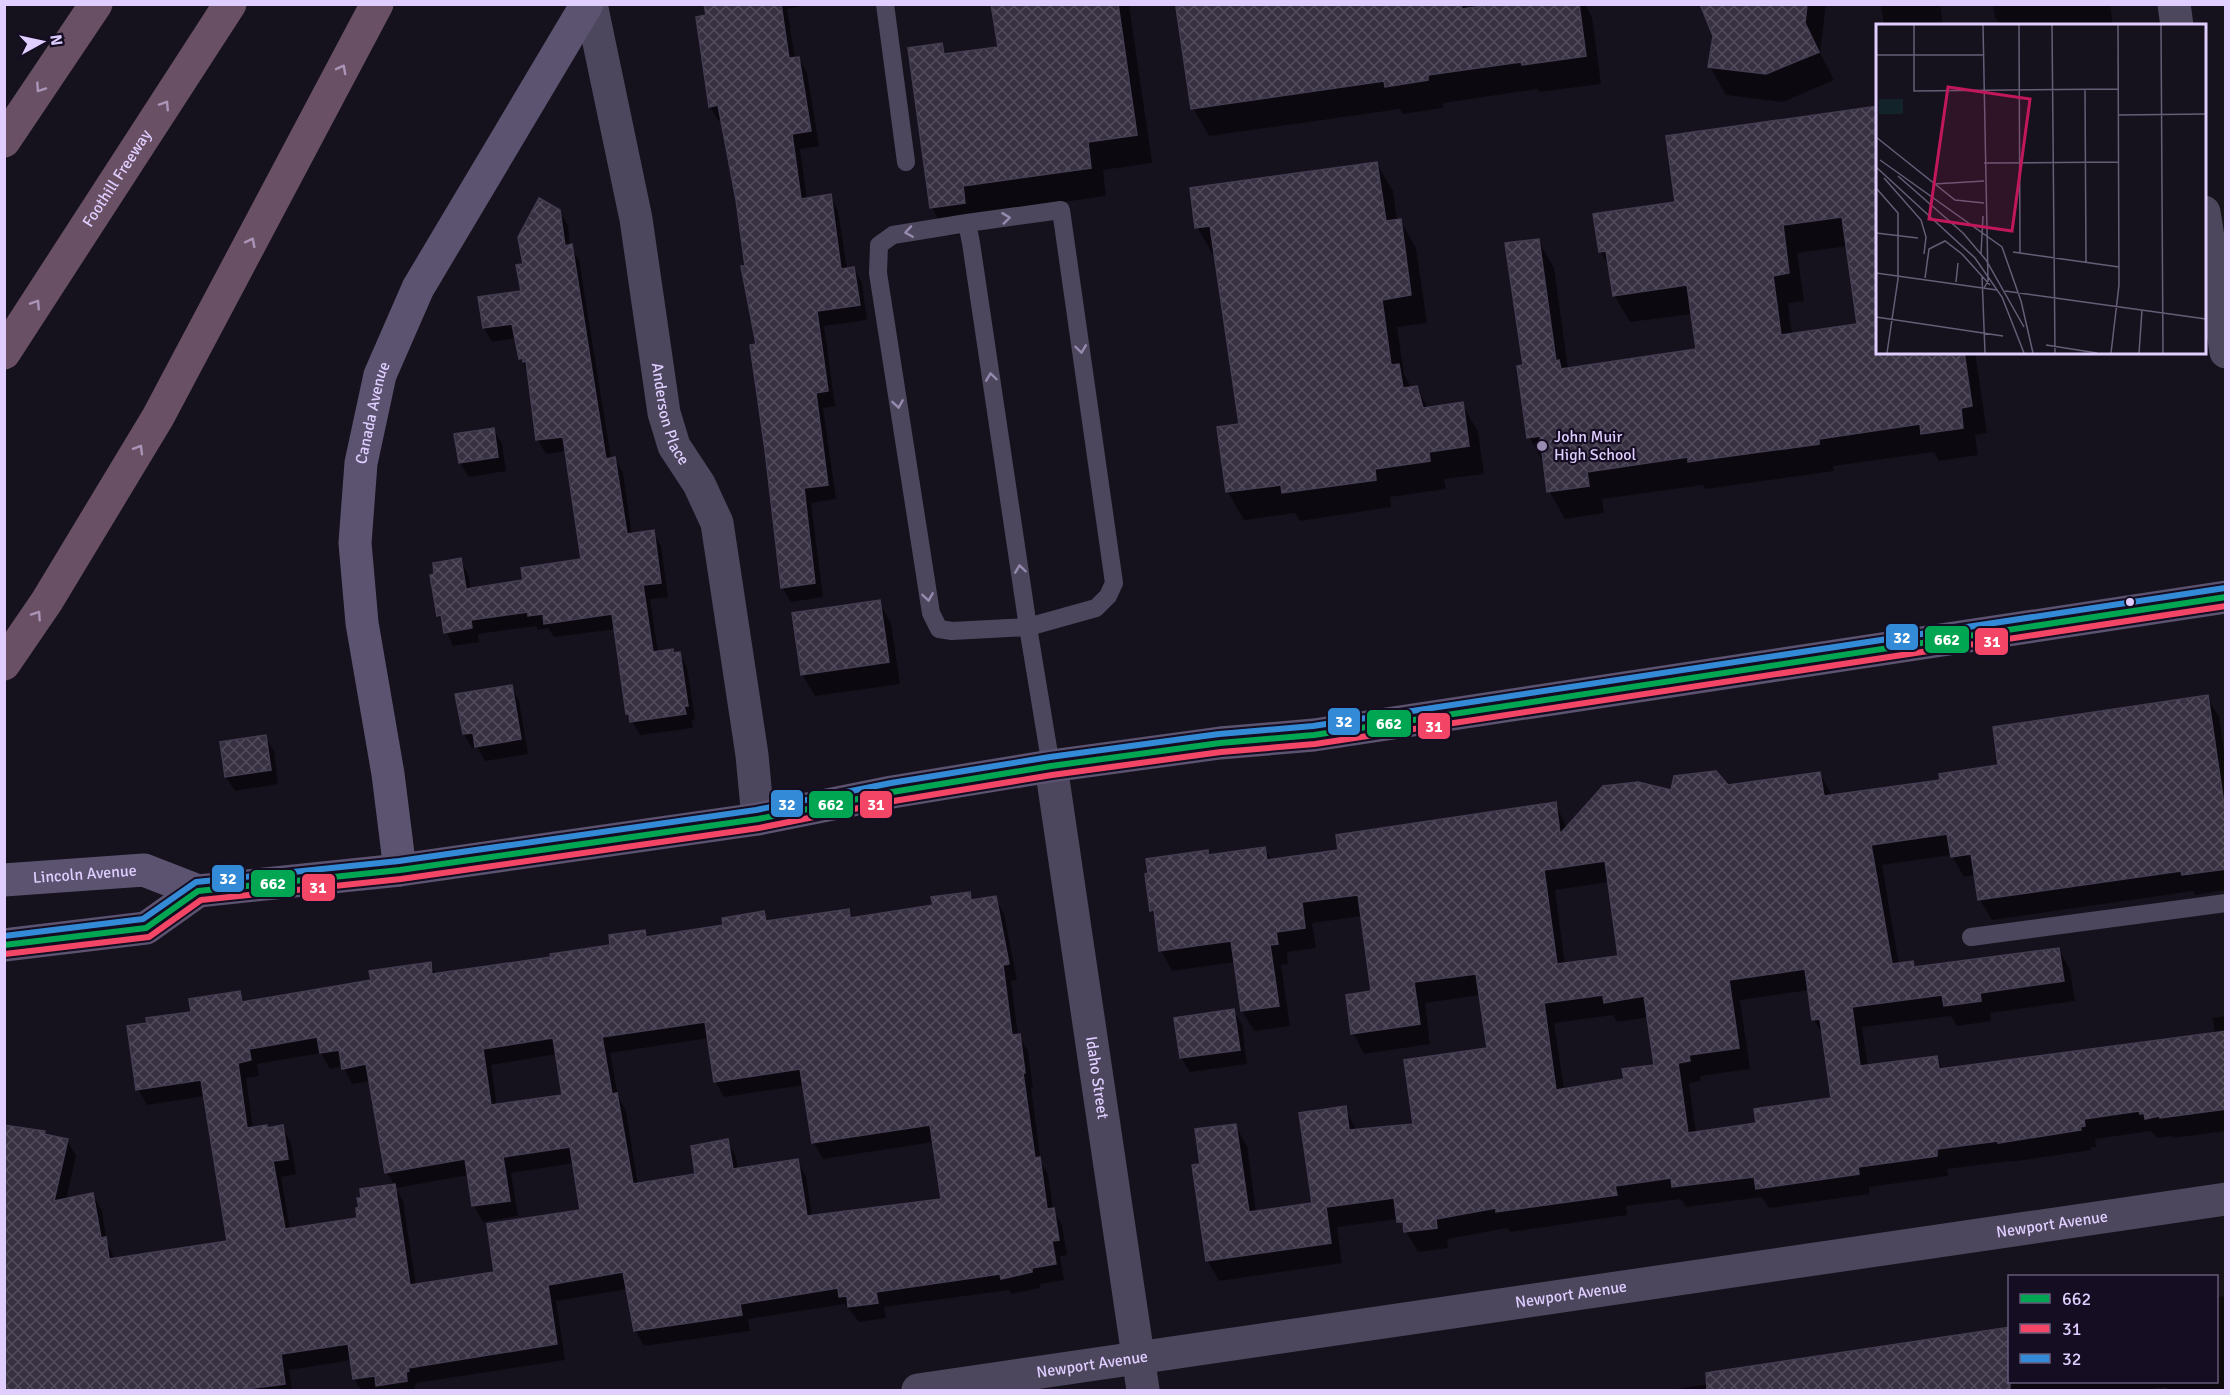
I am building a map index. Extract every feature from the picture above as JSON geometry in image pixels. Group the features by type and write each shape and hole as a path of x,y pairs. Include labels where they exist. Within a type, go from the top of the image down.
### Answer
{"highway":[{"path":"4,141 96,4"},
{"name":"Foothill Freeway","path":"4,353 230,4"},
{"path":"4,664 47,601 158,417 377,4"}],"main road":[{"name":"Canada Avenue","path":"400,870 388,774 362,623 355,543 361,463 377,386 418,288 586,4"},
{"name":"Lincoln Avenue","path":"4,880 144,870 198,891 400,870 758,819 892,792 1051,766 1220,743 1314,735 2226,597"},
{"name":"Lincoln Avenue","path":"4,945 146,928 198,891"}],"street":[{"name":"Anderson Place","path":"591,4 636,219 664,413 674,446 699,484 717,523 752,755 758,819"},
{"path":"2174,4 2177,24"},
{"path":"2206,219 2226,352"},
{"name":"Idaho Street","path":"1051,766 1143,1390"},
{"name":"Newport Avenue","path":"918,1390 2226,1199"}],"lane":[{"path":"885,4 906,162"},
{"path":"1061,210 1114,583 1107,596 1096,608 1028,627 952,631 939,629 931,613 878,273 879,245 893,235 967,223 1061,210"},
{"path":"967,223 1051,766"},
{"path":"1971,937 2226,903"}],"building":[{"path":"704,4 781,4 789,58 799,57 811,131 792,134 801,199 831,194 841,269 854,267 860,305 817,311 828,391 816,393 828,485 804,488 815,583 781,588 750,345 756,344 741,266 745,266 736,200 718,105 709,107 696,17 706,15"},
{"path":"991,4 1118,4 1137,135 1088,142 1091,168 963,186 965,203 930,208 908,48 942,43 944,54 998,47"},
{"path":"1193,4 1461,4 1462,9 1497,4 1579,4 1586,56 1522,65 1521,62 1428,75 1428,80 1385,87 1384,81 1191,109 1176,7"},
{"path":"1700,4 1807,4 1805,23 1819,52 1766,74 1708,67 1713,36"},
{"path":"1876,106 1876,354 1964,354 1972,406 1961,408 1963,428 1921,434 1920,424 1819,439 1819,444 1688,462 1688,457 1587,472 1589,486 1547,492 1540,436 1527,438 1517,366 1523,365 1505,243 1539,239 1556,361 1559,360 1561,369 1696,349 1687,285 1613,296 1606,251 1599,252 1593,214 1675,202 1666,136","holes":["1842,217 1857,324 1781,335 1773,276 1789,273 1783,225"]},
{"path":"1377,162 1386,221 1401,219 1411,295 1382,300 1391,365 1399,364 1403,388 1417,386 1423,408 1463,402 1469,446 1429,452 1430,461 1375,469 1376,480 1282,493 1281,485 1226,492 1217,427 1239,424 1210,226 1195,228 1190,188"},
{"path":"539,198 560,210 565,246 572,244 606,459 615,457 627,534 654,530 661,583 643,585 653,652 673,649 673,653 680,652 688,706 684,706 686,714 630,722 629,714 626,714 612,614 544,624 543,614 528,616 528,612 471,620 472,628 444,633 441,615 437,616 430,575 434,574 433,563 461,558 466,589 523,580 521,568 581,559 563,437 536,440 526,361 523,362 523,358 519,359 512,324 483,328 478,297 521,291 516,265 523,264 518,237"},
{"path":"494,428 498,457 459,463 454,434"},
{"path":"880,600 889,662 801,675 792,613"},
{"path":"512,685 521,739 475,747 473,733 463,734 455,694"},
{"path":"2208,695 2226,818 2226,869 2182,875 2181,871 1978,900 1971,854 1951,857 1947,834 1871,845 1892,964 1913,961 1914,967 2059,948 2064,981 1980,993 1981,1001 1944,1006 1942,995 1852,1007 1860,1066 1937,1056 1939,1069 2226,1031 2226,1109 2160,1118 2159,1116 2145,1119 2144,1113 2140,1114 2139,1111 2084,1119 2085,1126 2080,1127 2081,1130 1998,1143 1998,1141 1937,1149 1937,1156 1858,1167 1859,1174 1756,1189 1754,1177 1672,1187 1671,1178 1615,1186 1617,1195 1496,1212 1496,1208 1436,1219 1437,1228 1404,1232 1403,1222 1397,1222 1394,1198 1326,1207 1331,1243 1206,1261 1192,1165 1200,1164 1195,1129 1236,1124 1249,1212 1312,1203 1299,1113 1346,1106 1349,1130 1413,1124 1404,1060 1487,1048 1476,974 1414,982 1420,1024 1351,1034 1346,995 1371,991 1358,895 1302,902 1305,928 1276,932 1278,944 1270,945 1279,1006 1241,1011 1231,941 1159,951 1154,910 1150,911 1145,874 1148,873 1146,859 1208,850 1208,855 1265,847 1267,860 1338,850 1336,835 1556,802 1560,834 1603,786 1638,782 1671,790 1674,776 1716,771 1728,785 1820,772 1824,796 1940,780 1939,774 1998,765 1993,727","holes":["1605,861 1618,956 1557,964 1544,870","1805,969 1812,1020 1820,1019 1831,1098 1754,1109 1756,1123 1688,1133 1678,1063 1690,1061 1689,1055 1739,1048 1729,980","1603,995 1604,1003 1644,996 1654,1065 1622,1069 1624,1079 1556,1090 1544,1003"]},
{"path":"266,735 271,770 225,777 220,742"},
{"path":"970,892 971,900 996,896 1009,964 1003,965 1012,1035 1020,1034 1035,1158 1040,1157 1047,1209 1054,1208 1059,1240 1052,1241 1056,1264 1032,1268 1032,1272 1001,1279 1000,1274 876,1292 878,1303 848,1307 847,1296 839,1297 838,1288 740,1304 742,1315 634,1331 623,1272 548,1285 557,1344 408,1368 407,1381 376,1386 375,1376 353,1379 348,1344 281,1354 285,1384 239,1390 4,1390 4,1125 45,1131 44,1134 68,1139 54,1201 93,1193 101,1238 106,1237 109,1259 227,1241 201,1080 136,1090 127,1026 147,1023 146,1018 191,1012 189,999 240,991 242,1002 371,980 369,971 431,962 432,974 551,957 550,954 610,945 609,935 645,930 646,937 723,925 722,918 764,911 766,921 849,909 850,918 933,905 931,897","holes":["705,1022 714,1082 800,1069 812,1143 930,1125 941,1199 807,1216 798,1159 733,1169 728,1139 691,1146 695,1174 633,1184 617,1093 612,1094 602,1037","317,1037 320,1053 339,1050 342,1069 366,1064 385,1173 465,1159 472,1206 510,1201 503,1157 570,1147 580,1210 487,1224 494,1272 410,1285 395,1184 360,1189 361,1198 357,1198 359,1207 356,1208 357,1218 285,1229 273,1161 288,1159 283,1125 247,1128 238,1063 251,1060 249,1049","553,1038 562,1095 491,1105 483,1049"]},
{"path":"1234,1009 1240,1050 1180,1058 1174,1018"},
{"path":"2008,1327 2010,1390 1707,1390 1706,1373"}],"transit line":[{"name":"32","path":"4,936 143,919 196,882 399,861 756,810 891,783 1050,757 1219,734 1313,726 2225,588"},
{"name":"662","path":"4,945 146,928 198,891 400,870 758,819 892,792 1051,766 1220,743 1314,735 2226,597"},
{"name":"31","path":"5,954 149,937 201,900 401,879 759,828 894,801 1052,775 1221,752 1315,744 2226,606"}],"place":[{"name":"John Muir High School","path":"1542,446"}]}
